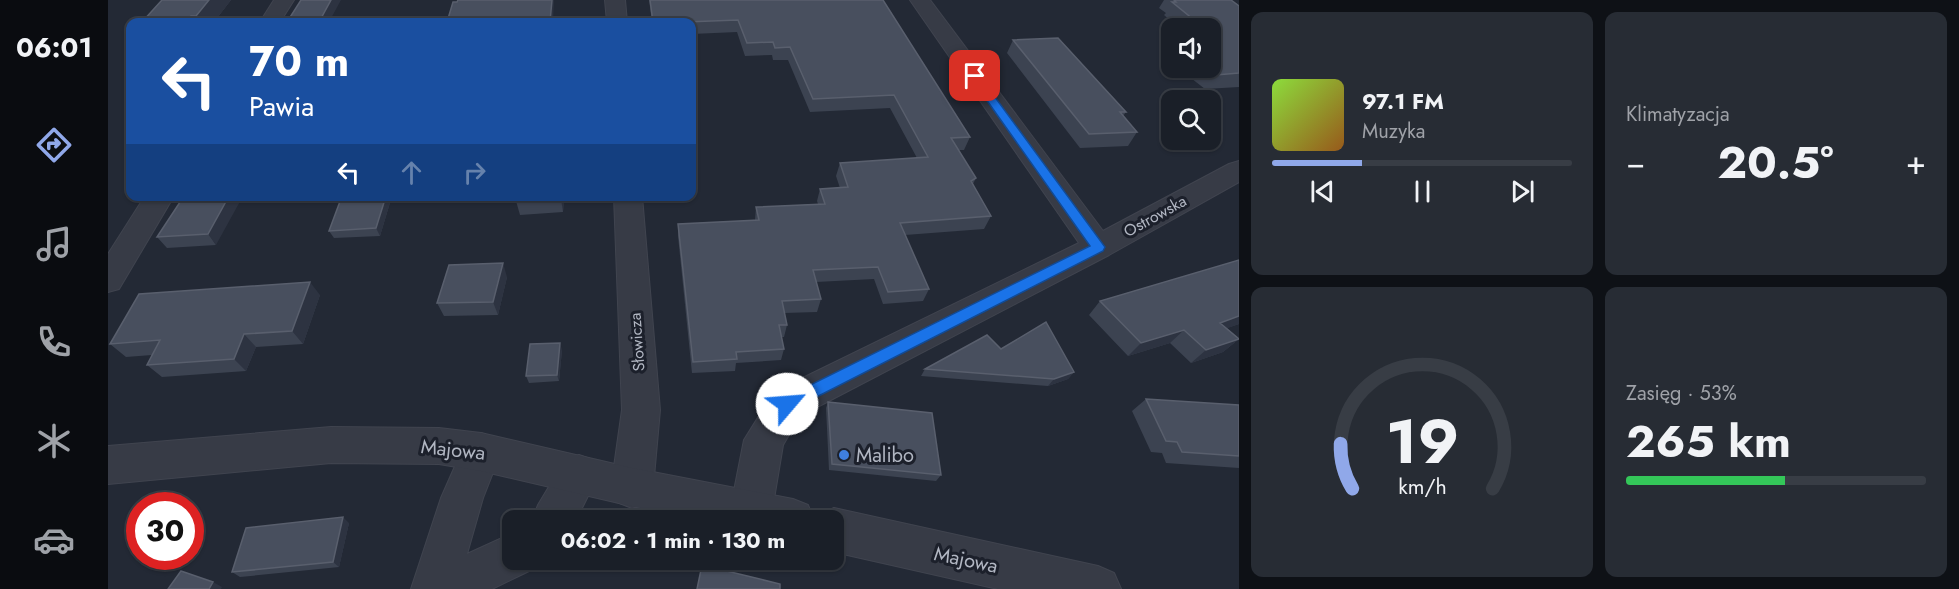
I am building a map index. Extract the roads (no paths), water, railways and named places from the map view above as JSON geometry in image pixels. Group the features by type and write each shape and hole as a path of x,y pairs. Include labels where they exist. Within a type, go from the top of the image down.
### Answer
{"street":[{"path":"273,18 284,0"},
{"path":"615,0 617,18"},
{"path":"920,0 1098,247"},
{"name":"Ostrowska","path":"751,510 764,440 787,404 1098,247 1239,170"},
{"path":"108,280 157,201"},
{"name":"Słowicza","path":"627,201 641,410 632,488"},
{"name":"Majowa","path":"108,465 331,445 439,446 481,452 632,488 746,510"},
{"path":"434,589 462,498 481,452"},
{"path":"559,510 579,474"},
{"name":"Majowa","path":"844,532 1098,589"},
{"path":"442,589 502,560"}],"place":[{"name":"Malibo","path":"844,455"}]}
